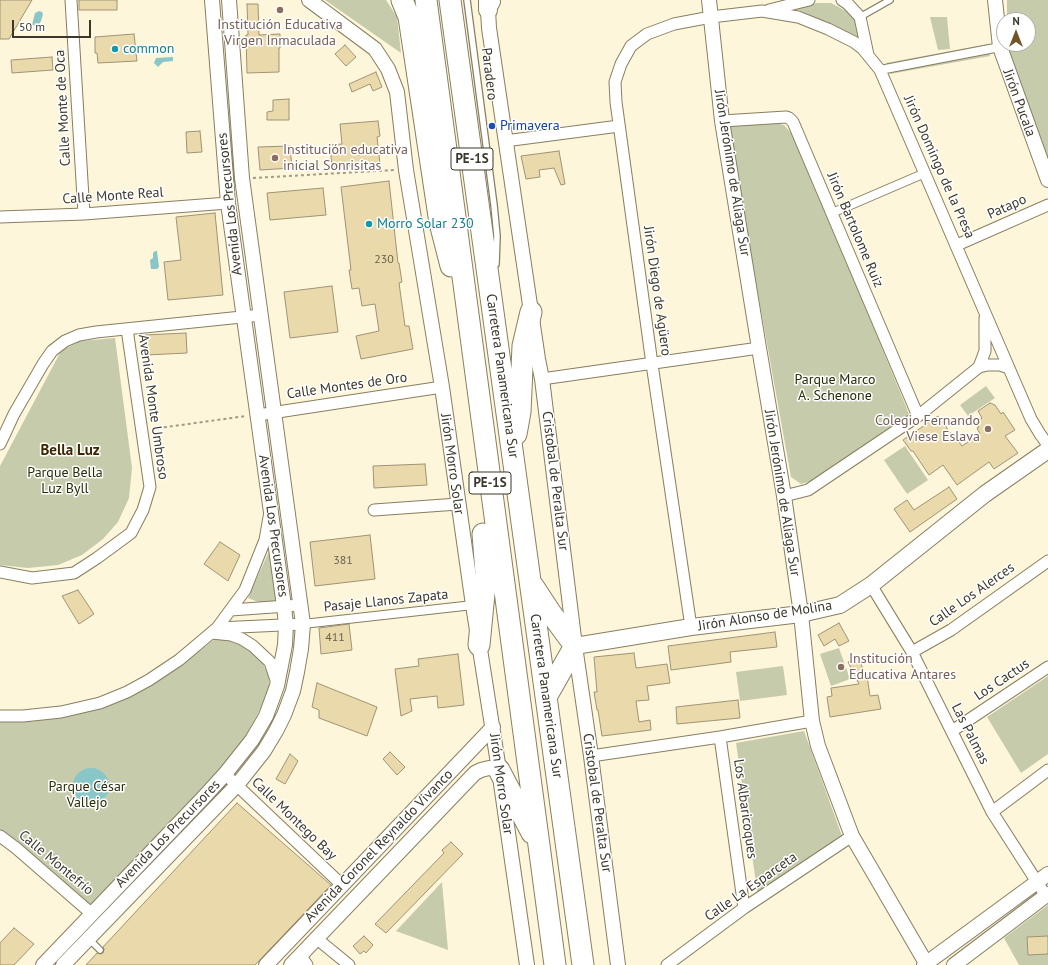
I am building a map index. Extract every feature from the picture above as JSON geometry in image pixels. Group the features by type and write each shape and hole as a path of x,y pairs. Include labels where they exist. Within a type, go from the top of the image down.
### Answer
{"highway":[{"path":"402,0 409,17 440,223 475,365"},
{"name":"Carretera Panamericana Sur","path":"426,0 555,965"},
{"name":"Carretera Panamericana Sur","path":"450,0 583,965"},
{"path":"512,456 520,412 523,346 531,312"},
{"path":"478,386 472,422 486,573 479,645"},
{"path":"530,580 550,612 575,646 546,697"},
{"path":"499,770 539,848"}],"main road":[{"name":"Jirón Alonso de Molina","path":"575,646 691,628 801,614 840,605 871,585 986,494 1048,450"}],"street":[{"name":"Calle Monte de Oca","path":"71,0 84,214"},
{"name":"Avenida Los Precursores","path":"43,965 225,774 255,734 266,716 277,686 285,645 286,625 284,606 228,203 212,0"},
{"name":"Avenida Los Precursores","path":"63,965 237,785 264,751 284,715 293,691 301,649 303,624 301,605 242,178 229,0"},
{"name":"Jirón Morro Solar","path":"309,0 375,49 388,68 397,92 406,170 442,388 472,605 493,727 527,965"},
{"name":"Jirón Jerónimo de Aliaga Sur","path":"710,0 722,121 784,496 801,614 812,721 818,746 852,836 925,964"},
{"path":"762,11 809,0"},
{"path":"842,0 848,4 860,17 868,56"},
{"name":"Jirón Pucala","path":"995,0 996,12"},
{"name":"Cristobal de Peralta Sur","path":"490,4 489,28 542,379 575,646 618,965"},
{"path":"213,20 215,12 218,10 224,10 230,18"},
{"name":"Jirón Domingo de la Presa","path":"711,17 762,11 798,17 828,29 854,42 862,48 880,70 1034,426 1048,445"},
{"name":"Jirón Diego de Agüero","path":"691,628 652,364 619,126 615,82 621,64 631,46 647,34 674,24 711,17"},
{"path":"880,70 996,49"},
{"name":"Jirón Pucala","path":"1001,52 1048,180"},
{"name":"Jirón Bartolome Ruiz","path":"722,121 786,117 793,122 918,416"},
{"path":"505,141 619,126"},
{"path":"832,214 925,173"},
{"name":"Calle Monte Real","path":"0,217 84,214 228,203"},
{"name":"Patapo","path":"957,246 1048,205"},
{"path":"979,367 985,351 985,312"},
{"name":"Avenida Monte Umbroso","path":"0,444 42,364 52,351 65,340 79,335 261,315"},
{"name":"Avenida Monte Umbroso","path":"0,572 32,578 74,573 131,533 143,510 150,486 127,329"},
{"path":"542,379 759,348"},
{"path":"784,496 808,490 918,416 979,367 1000,365 1009,368"},
{"name":"Calle Montes de Oro","path":"258,415 442,388"},
{"path":"374,510 458,504"},
{"path":"0,716 22,716 61,712 100,703 149,680 179,660 215,631 245,590 265,540 270,507"},
{"name":"Calle Los Alerces","path":"912,652 951,630 1048,560"},
{"name":"Las Palmas","path":"871,585 912,652 992,812 1027,868 1043,878 1047,895"},
{"path":"231,610 301,605"},
{"name":"Pasaje Llanos Zapata","path":"303,624 472,605"},
{"path":"215,631 303,624"},
{"path":"215,631 242,639 264,654 270,662 277,686"},
{"name":"Los Cactus","path":"952,731 1048,667"},
{"path":"591,756 720,737 812,721"},
{"name":"Avenida Coronel Reynaldo Vivanco","path":"266,965 493,727"},
{"name":"Los Albaricoques","path":"720,737 744,908"},
{"path":"472,749 478,752 480,757 480,764 475,774"},
{"name":"Avenida Coronel Reynaldo Vivanco","path":"299,962 316,938 475,774 481,770 489,768 499,770"},
{"path":"992,812 1048,770"},
{"name":"Calle Montego Bay","path":"225,774 342,885"},
{"name":"Calle Montefrío","path":"0,836 92,914"},
{"name":"Calle La Esparceta","path":"667,965 744,908 852,836"},
{"path":"925,964 1043,878"},
{"path":"954,965 1047,895"},
{"path":"316,938 349,965"}],"lane":[{"name":"Paradero","path":"467,0 494,205 497,236 496,273"},
{"path":"860,17 890,0"},
{"path":"494,318 495,281"},
{"path":"89,939 100,950"}],"path":[{"path":"242,178 406,170"},
{"path":"142,430 258,415"}],"green space":[{"path":"325,0 386,0 397,17 401,53"},
{"path":"1007,0 1048,0 1048,166 1021,94 1010,52 1036,52 1036,12 1007,12"},
{"path":"817,3 831,3 846,11 856,20 862,43 840,29 794,8"},
{"path":"930,17 947,17 950,49 938,50"},
{"path":"988,44 988,49 887,67 886,63"},
{"path":"989,51 990,56 890,74 889,70"},
{"name":"Parque Marco A. Schenone","path":"767,121 784,125 797,140 909,414 811,481 801,484 791,477 728,127"},
{"name":"Parque Bella Luz Byll","path":"115,338 132,468 129,498 118,522 103,539 82,555 58,565 28,568 0,565 0,466 61,351 80,341"},
{"path":"986,386 995,398 968,416 960,405"},
{"path":"905,446 928,480 907,494 884,460"},
{"path":"274,540 278,602 261,603 248,598"},
{"name":"Parque César Vallejo","path":"215,639 227,639 242,645 260,658 269,676 269,693 240,746 173,825 93,908 0,833 0,722 48,718 150,686"},
{"path":"839,648 850,679 831,686 820,654"},
{"path":"783,666 787,695 740,701 736,672"},
{"path":"1048,676 1048,754 1021,773 987,717"},
{"path":"804,731 842,836 758,897 736,743"},
{"path":"442,882 448,950 396,931"},
{"path":"1048,905 1048,965 1019,965 1004,938"}],"water":[{"path":"39,11 43,14 41,21 38,26 32,25 35,13"},
{"path":"173,57 173,61 163,62 158,67 154,63 156,58"},
{"path":"157,251 159,267 157,269 151,269 150,260 153,258 153,253"},
{"path":"95,768 104,773 108,779 108,793 104,799 95,804 87,804 78,799 74,793 73,782 78,773 84,769"}],"building":[{"path":"0,0 32,0 9,39 0,39"},
{"path":"79,0 117,0 117,10 79,10"},
{"path":"247,4 258,4 259,35 280,34 279,72 247,73"},
{"name":"common","path":"134,34 137,61 98,63 97,53 95,53 95,37"},
{"path":"345,45 356,57 346,66 335,54"},
{"path":"52,57 53,70 12,73 11,60"},
{"path":"376,72 382,87 373,91 370,84 352,92 349,84"},
{"path":"289,99 289,120 267,120 267,112 273,111 273,100"},
{"path":"378,121 380,136 377,137 380,164 332,167 330,145 342,144 340,124"},
{"path":"200,131 202,152 187,153 186,132"},
{"name":"Institución educativa inicial Sonrisitas","path":"290,146 292,168 260,170 258,147"},
{"path":"559,151 565,184 561,185 554,168 539,170 540,177 526,179 521,156"},
{"path":"389,181 398,263 402,282 399,283 405,326 409,326 413,349 361,359 356,336 379,331 375,304 362,306 359,288 352,289 341,187"},
{"path":"323,188 326,215 270,220 267,193"},
{"path":"215,213 223,295 168,300 164,262 181,260 176,217"},
{"path":"332,286 338,332 290,338 284,292"},
{"path":"186,333 187,353 146,355 145,335"},
{"path":"990,403 995,405 1001,414 1003,412 1015,430 1005,436 1018,453 994,469 989,462 957,485 943,465 929,475 913,451 911,451 903,440 938,416 962,446 980,434 977,428 979,427 976,423 982,418 978,411"},
{"path":"425,464 427,485 374,488 373,466"},
{"path":"949,487 957,499 910,532 894,509 907,500 914,510"},
{"path":"370,535 375,579 315,586 310,542"},
{"path":"220,542 240,555 228,581 204,564"},
{"path":"78,590 94,614 79,624 62,596"},
{"path":"839,623 849,641 839,646 835,639 824,646 818,635"},
{"path":"349,624 352,650 321,654 319,628"},
{"path":"775,632 777,647 730,652 731,662 671,670 668,646"},
{"path":"634,653 636,668 667,664 670,683 647,686 649,700 636,701 639,722 650,720 651,730 602,736 594,692 597,692 594,657"},
{"path":"458,654 464,705 438,708 437,696 410,699 412,711 401,716 395,669 419,666 418,659"},
{"path":"857,657 867,676 870,696 878,695 881,709 830,717 827,697 832,696 831,688 859,684 848,662"},
{"path":"317,683 377,707 367,736 319,718 319,710 312,707"},
{"path":"738,700 740,718 677,724 676,707"},
{"path":"390,752 405,767 397,775 383,759"},
{"path":"290,754 298,761 285,784 276,779"},
{"path":"237,803 331,885 255,965 86,965 97,953 103,953 103,947"},
{"path":"451,842 463,854 386,933 375,924 444,853 442,850"},
{"path":"14,928 34,944 14,965 0,965 0,943"},
{"path":"364,936 373,945 366,953 364,951 360,954 353,946"},
{"path":"1048,936 1048,954 1028,955 1027,937"}],"place":[{"name":"Institución Educativa Virgen Inmaculada","path":"280,10"},
{"name":"common","path":"115,49"},
{"name":"Primavera","path":"492,126"},
{"name":"Institución educativa inicial Sonrisitas","path":"275,158"},
{"name":"Morro Solar 230","path":"369,224"},
{"name":"Colegio Fernando Viese Eslava","path":"988,429"},
{"name":"Institución Educativa Antares","path":"841,667"}],"district":[{"name":"Bella Luz","path":"70,451"}]}
